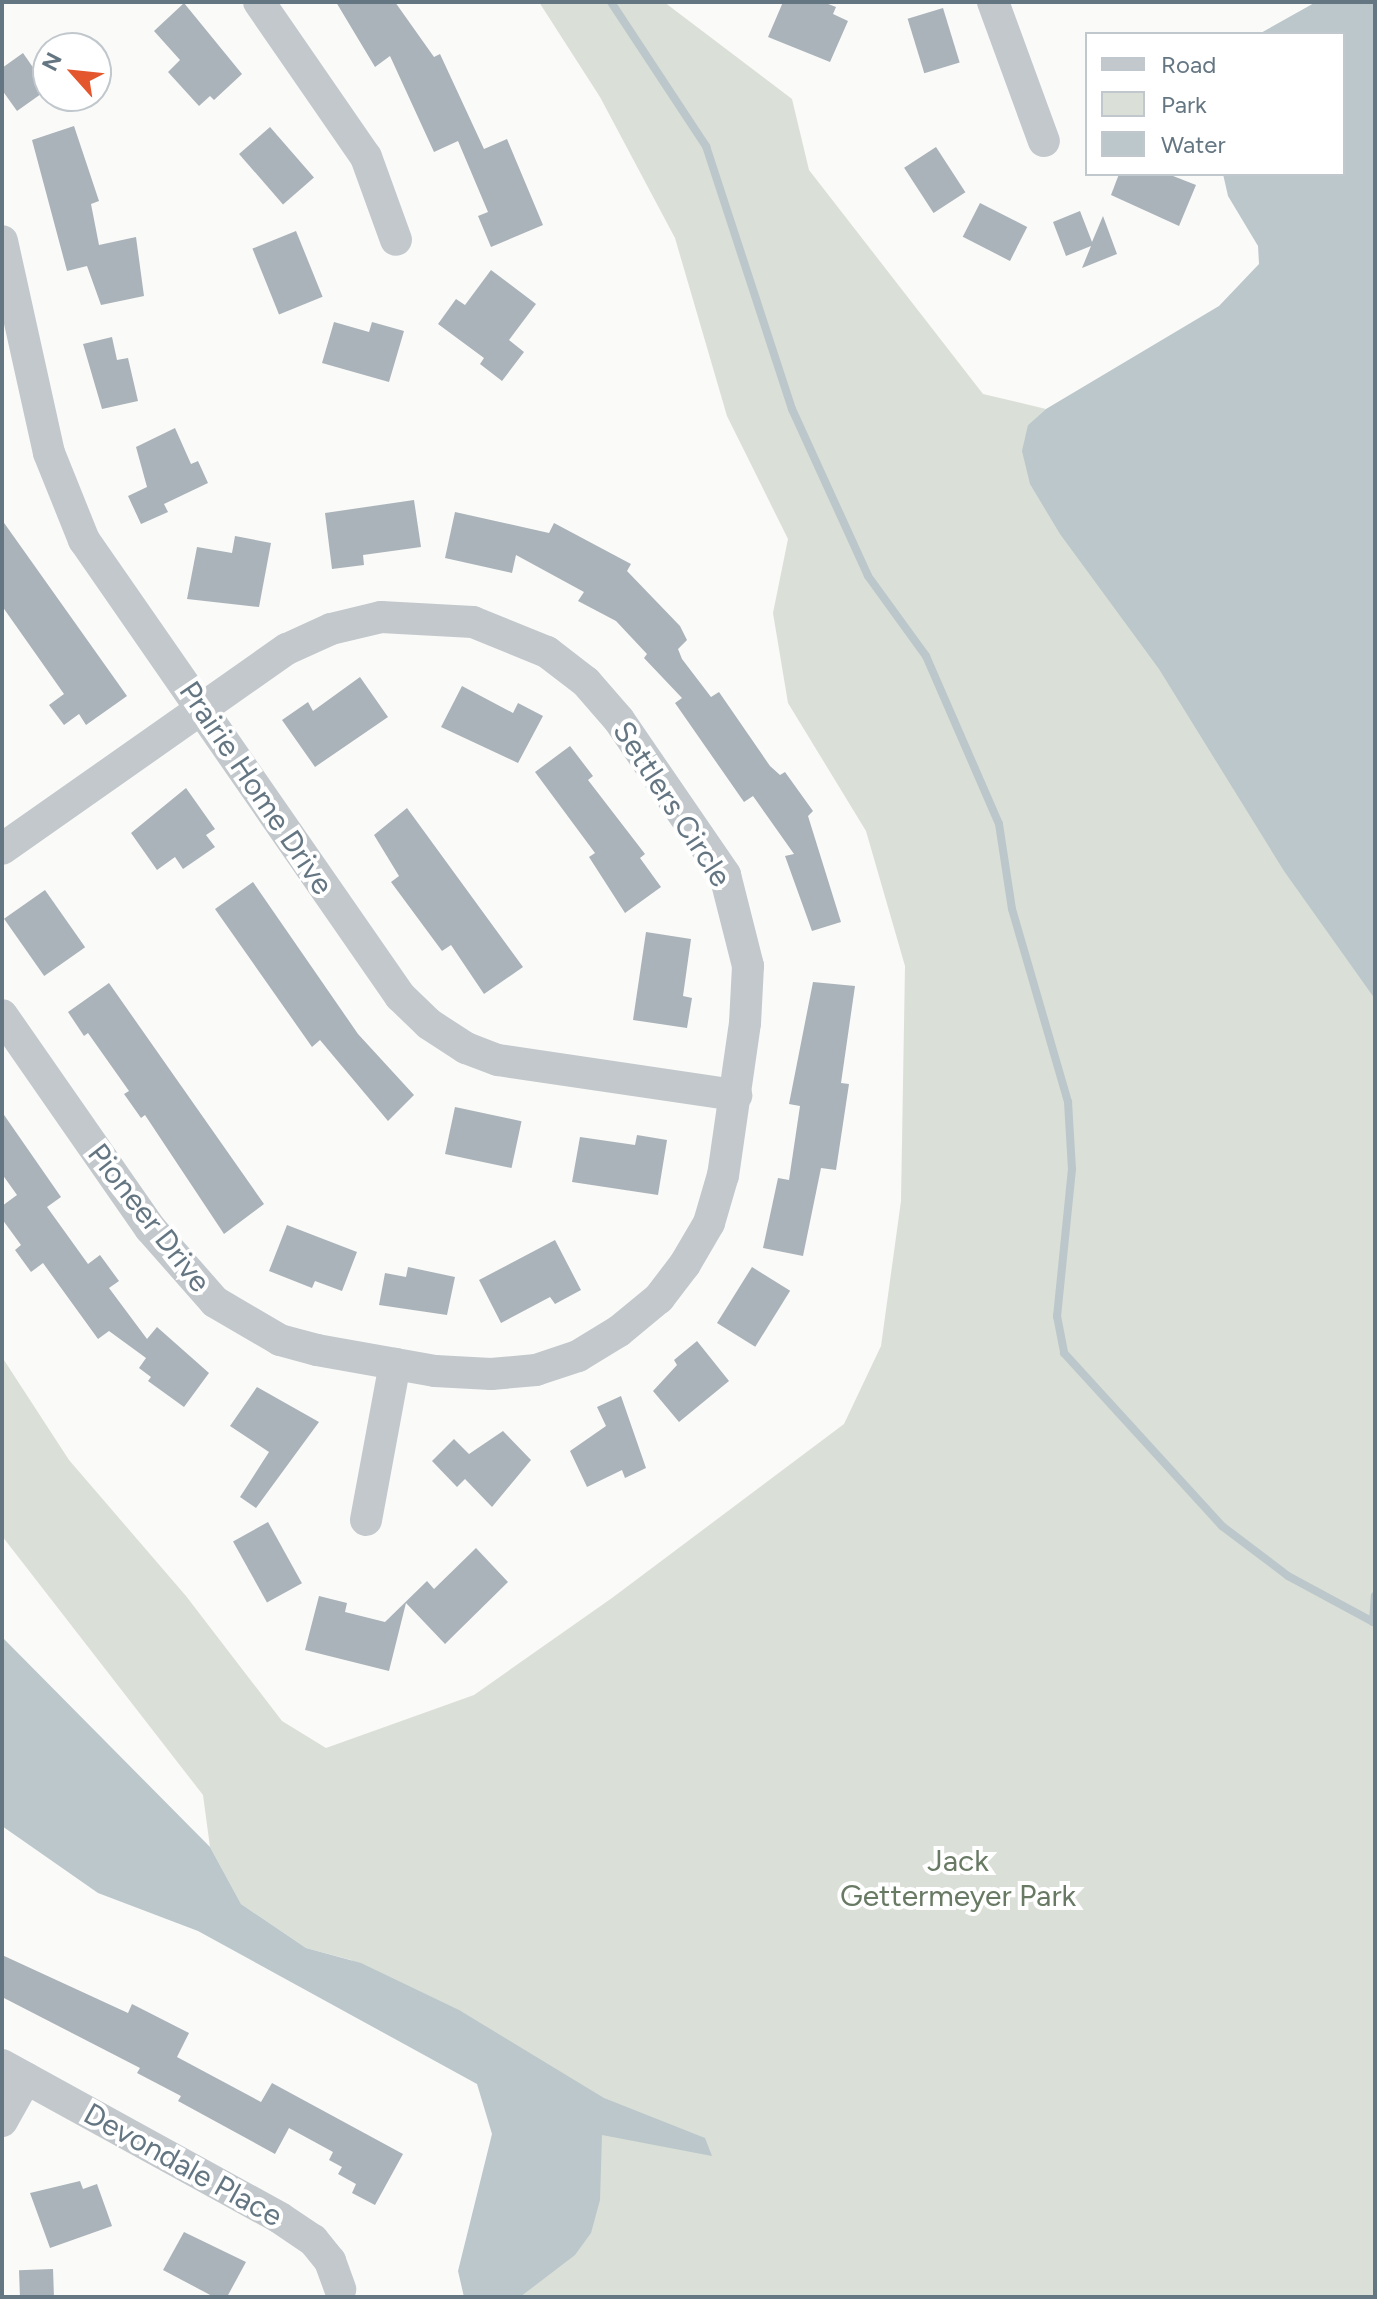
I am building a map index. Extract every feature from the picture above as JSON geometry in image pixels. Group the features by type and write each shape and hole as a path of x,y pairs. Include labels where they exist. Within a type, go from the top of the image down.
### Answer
{"street":[{"path":"259,2 366,157 396,240"},
{"path":"993,2 1044,141"},
{"name":"Prairie Home Drive","path":"2,241 49,453 84,540 382,971 429,1024 466,1048 498,1060 736,1095"},
{"name":"Settlers Circle","path":"2,849 287,649 331,629 381,617 473,622 547,652 586,682 619,720 725,875 739,913 748,966 736,1095 709,1223 659,1298 619,1331 578,1356 536,1370 491,1374 395,1364"},
{"name":"Pioneer Drive","path":"2,1015 150,1228 215,1302 280,1340 395,1364"},
{"path":"366,1520 395,1364"},
{"path":"2,2121 14,2072"},
{"name":"Devondale Place","path":"14,2072 313,2240 330,2261 340,2289"}],"green space":[{"name":"Jack Gettermeyer Park","path":"539,2 664,2 792,99 809,170 983,394 1046,409 1028,425 1375,878 1375,2297 520,2297 529,2289 582,2116 351,1960 306,1948 241,1904 210,1847 203,1795 2,1536 2,1357 69,1460 186,1596 282,1721 326,1748 474,1695 612,1598 844,1424 881,1346 901,1201 905,966 866,831 788,703 773,613 788,539 727,416 675,238 600,97"}],"water":[{"path":"1316,2 1375,2 1375,999 1284,871 1159,669 1060,534 1030,484 1022,451 1028,425 1046,409 1219,306 1259,264 1258,246 1228,196 1223,176 1345,176 1345,32 1263,32"},
{"path":"2,1637 210,1847 241,1904 306,1948 361,1963 459,2010 604,2098 705,2138 712,2156 602,2135 600,2200 591,2233 575,2255 520,2297 464,2297 458,2271 492,2134 477,2084 198,1931 98,1893 2,1826"}],"building":[{"path":"336,2 395,2 434,57 440,54 484,149 507,139 543,225 491,247 478,216 488,212 458,141 434,152 390,56 375,67"},
{"path":"783,2 823,2 836,7 833,14 848,21 830,62 768,37"},
{"path":"184,3 242,74 214,100 210,96 199,106 168,72 180,60 154,31"},
{"path":"943,8 960,63 924,73 908,19"},
{"path":"23,53 32,66 32,100 17,111 2,90 2,68"},
{"path":"74,126 99,201 91,204 99,245 136,237 144,296 101,305 87,266 67,271 32,140"},
{"path":"270,127 314,178 283,204 239,154"},
{"path":"936,147 965,192 934,213 904,168"},
{"path":"1118,176 1173,176 1196,185 1179,226 1111,195"},
{"path":"980,203 1027,227 1010,261 963,237"},
{"path":"1080,211 1092,242 1103,216 1117,254 1082,268 1091,246 1066,256 1053,222"},
{"path":"296,231 323,297 279,314 252,249"},
{"path":"491,270 536,304 509,340 524,352 502,381 480,364 484,358 438,324 456,299 465,305"},
{"path":"334,322 369,332 372,322 404,331 389,382 322,363"},
{"path":"112,337 117,360 128,358 138,401 102,409 83,344"},
{"path":"175,428 191,464 198,461 208,483 164,504 168,512 141,524 128,496 147,487 136,447"},
{"path":"414,500 421,547 363,555 364,565 332,569 325,513"},
{"path":"455,512 549,533 554,523 631,564 627,571 680,626 687,640 678,649 682,659 711,697 719,692 770,766 780,775 785,772 813,811 808,816 841,922 812,931 785,856 794,854 753,796 744,802 675,703 682,698 644,658 647,654 616,621 578,601 584,592 516,555 512,573 445,558"},
{"path":"2,520 127,696 86,725 79,714 64,725 49,705 64,694 2,606"},
{"path":"235,536 271,543 259,607 187,599 197,547 232,553"},
{"path":"360,677 388,717 315,767 282,720 308,702 313,711"},
{"path":"462,686 513,713 518,703 543,716 518,763 441,727"},
{"path":"570,746 593,776 588,780 645,854 640,858 661,887 625,913 589,857 595,853 535,772"},
{"path":"186,788 215,829 206,835 215,847 183,869 175,857 157,870 131,833"},
{"path":"407,808 523,967 484,994 451,945 442,951 391,882 399,876 374,835"},
{"path":"253,882 358,1034 414,1095 388,1121 320,1040 312,1047 215,909"},
{"path":"45,890 85,947 44,976 4,919"},
{"path":"646,932 691,939 683,996 692,998 687,1028 633,1020"},
{"path":"813,982 855,986 841,1083 849,1084 836,1170 821,1168 803,1256 763,1248 778,1178 789,1180 800,1106 789,1104"},
{"path":"109,983 264,1204 224,1234 145,1115 141,1118 124,1094 129,1091 88,1033 84,1036 68,1012"},
{"path":"455,1107 522,1121 512,1168 445,1154"},
{"path":"2,1112 61,1197 47,1207 88,1264 100,1255 119,1281 109,1288 147,1339 157,1327 209,1373 184,1407 148,1381 151,1377 139,1368 146,1358 109,1331 98,1339 43,1263 31,1272 15,1250 21,1245 2,1219 2,1206 17,1195 2,1174"},
{"path":"637,1135 667,1140 658,1195 572,1182 580,1137 635,1145"},
{"path":"287,1225 357,1252 342,1291 315,1281 312,1288 269,1271"},
{"path":"555,1240 581,1290 555,1304 550,1297 501,1323 479,1280"},
{"path":"408,1267 455,1277 447,1315 379,1305 385,1273 406,1277"},
{"path":"752,1267 790,1291 755,1347 717,1323"},
{"path":"697,1341 729,1381 679,1422 653,1391 677,1365 674,1360"},
{"path":"257,1387 319,1422 256,1508 240,1497 269,1452 230,1426"},
{"path":"621,1396 646,1468 625,1478 622,1470 587,1487 570,1451 606,1426 597,1407"},
{"path":"503,1431 531,1460 492,1507 465,1479 457,1487 432,1461 454,1439 469,1454"},
{"path":"268,1522 302,1583 267,1603 233,1541"},
{"path":"476,1548 508,1582 445,1644 406,1603 389,1671 305,1650 319,1596 347,1603 345,1612 385,1622 427,1581 434,1589"},
{"path":"2,1955 128,2013 132,2004 189,2033 177,2057 261,2102 272,2083 403,2154 375,2205 352,2193 356,2184 338,2174 342,2167 329,2160 333,2152 289,2128 275,2154 178,2101 181,2096 137,2073 140,2068 2,1997"},
{"path":"80,2181 83,2189 97,2184 112,2226 50,2248 30,2193"},
{"path":"184,2232 246,2262 227,2297 214,2297 163,2270"},
{"path":"53,2269 54,2297 20,2297 19,2270"}],"waterway":[{"path":"611,2 706,146 792,409 868,576 926,656 999,824 1012,909 1068,1102 1072,1169 1057,1316 1064,1353 1222,1526 1288,1576 1375,1623"},
{"path":"1373,1622 1375,1596"}]}
